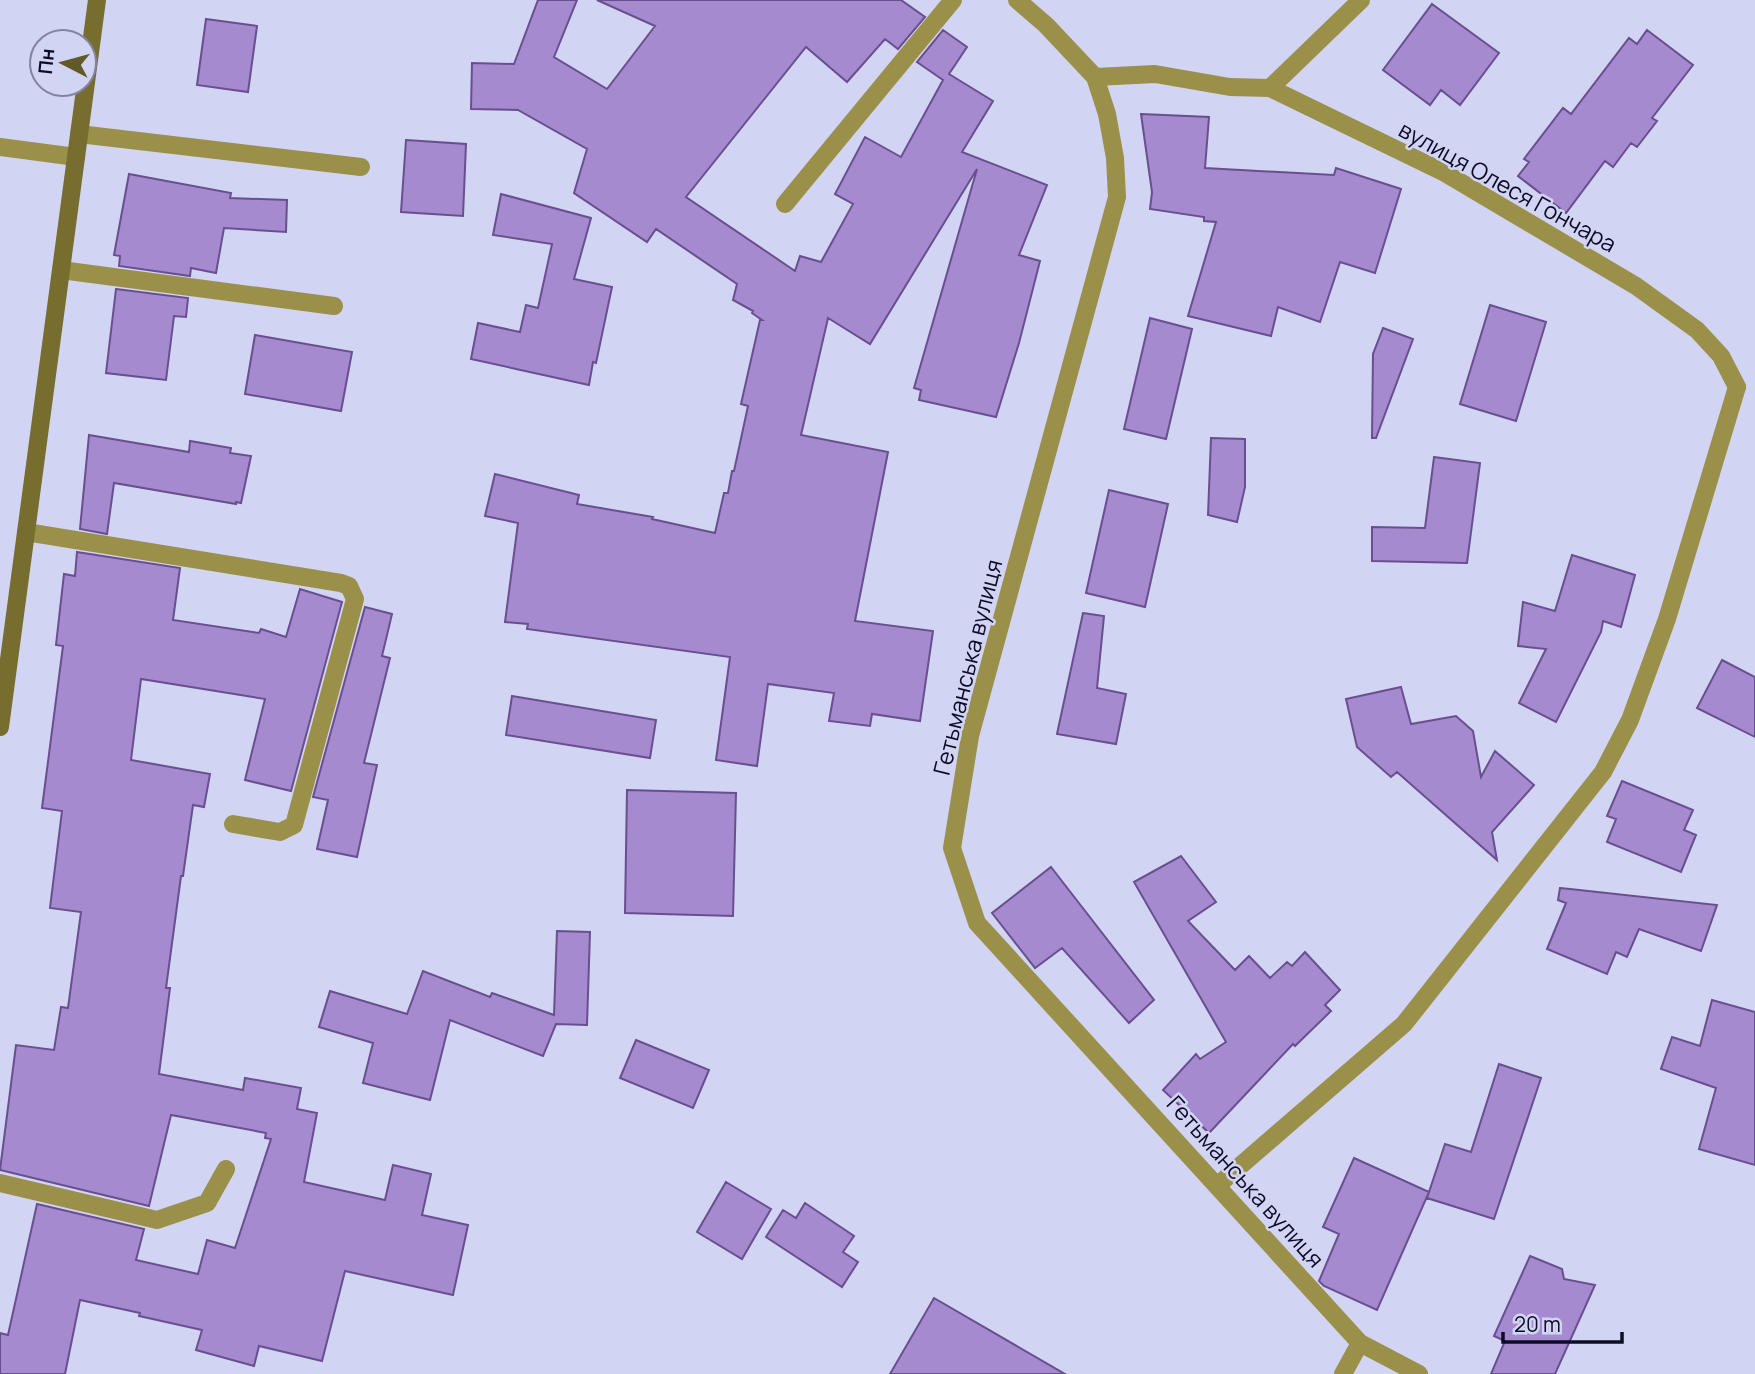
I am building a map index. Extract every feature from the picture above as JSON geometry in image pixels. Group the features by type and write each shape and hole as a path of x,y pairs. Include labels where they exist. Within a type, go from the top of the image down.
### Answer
{"main road":[{"path":"0,727 97,0"}],"street":[{"path":"785,204 953,0"},
{"name":"Гетьманська вулиця","path":"1017,0 1046,25 1095,77 1107,114 1115,158 1116,197 970,736 952,848 977,923 1360,1343 1419,1374"},
{"path":"1270,88 1361,0"},
{"name":"вулиця Олеся Гончара","path":"1095,77 1155,74 1230,88 1270,88 1445,173 1636,286 1697,330 1721,356 1737,387 1667,619 1630,720 1603,772 1404,1024 1218,1185"},
{"path":"79,134 361,167"},
{"path":"0,147 76,157"},
{"path":"61,270 334,306"},
{"path":"26,532 349,586 355,599 295,825 280,832 233,824"},
{"path":"0,1183 157,1220 207,1203 226,1169"},
{"path":"1343,1374 1360,1343"}],"building":[{"path":"538,0 577,0 554,57 607,89 655,26 597,0 901,0 925,17 898,49 885,39 847,82 806,47 686,197 795,271 800,256 821,262 853,204 835,194 865,137 901,157 943,80 917,62 943,30 967,47 949,74 993,101 962,152 1047,185 1019,255 1040,261 996,417 919,400 921,390 914,388 977,169 870,344 828,318 801,435 888,452 855,621 933,631 920,721 872,714 870,726 829,721 834,693 768,684 757,766 716,760 730,657 527,629 528,624 505,622 518,523 485,516 495,474 579,495 577,504 653,517 652,519 715,533 724,493 728,493 734,471 748,406 741,404 762,320 752,313 753,311 733,300 737,284 656,229 647,242 574,193 587,149 518,110 471,109 472,63 514,64"},
{"path":"1432,4 1499,53 1460,105 1441,90 1430,105 1383,70"},
{"path":"206,19 257,26 248,92 197,85"},
{"path":"1647,30 1693,65 1652,118 1657,121 1637,147 1631,143 1613,167 1605,161 1566,213 1518,176 1529,162 1524,159 1563,108 1571,114 1629,38 1637,44"},
{"path":"1141,114 1209,117 1205,168 1334,175 1336,168 1401,189 1375,273 1340,262 1320,322 1278,307 1271,336 1188,316 1216,222 1204,221 1204,217 1150,209 1152,192"},
{"path":"406,140 466,144 463,216 401,212"},
{"path":"129,174 231,193 230,198 287,200 286,232 224,228 216,273 191,268 190,276 119,266 120,256 114,255"},
{"path":"501,194 591,218 574,279 612,287 589,385 471,359 478,323 520,332 526,305 538,308 552,244 493,235"},
{"path":"116,289 188,298 186,317 174,316 166,380 106,373"},
{"path":"1490,305 1546,322 1516,421 1460,404"},
{"path":"1150,318 1192,329 1166,439 1124,429"},
{"path":"1383,328 1413,339 1376,438 1372,438 1373,354"},
{"path":"255,335 352,352 341,411 245,394"},
{"path":"89,435 189,452 190,441 231,448 230,453 251,456 241,503 114,483 107,534 80,529"},
{"path":"1211,438 1245,439 1245,487 1237,522 1208,515"},
{"path":"1434,457 1480,463 1467,563 1372,561 1372,527 1425,528"},
{"path":"1109,490 1168,504 1145,607 1086,593"},
{"path":"77,552 180,568 173,620 259,633 261,629 286,637 300,589 342,602 291,791 245,780 265,699 141,679 131,760 210,774 204,807 193,805 166,988 170,988 159,1074 243,1090 245,1078 301,1088 297,1109 317,1113 304,1182 385,1200 393,1165 431,1174 422,1215 468,1225 453,1295 345,1271 322,1361 259,1346 254,1366 196,1350 202,1330 80,1300 65,1374 0,1374 0,1333 8,1335 37,1204 144,1229 136,1260 198,1274 207,1240 235,1248 271,1139 265,1138 266,1133 171,1115 149,1206 0,1170 16,1045 54,1050 61,1007 68,1008 81,912 50,908 62,811 42,808 63,646 56,645 64,574 75,576"},
{"path":"1572,555 1635,575 1621,627 1603,621 1601,632 1556,722 1519,703 1546,649 1518,646 1523,602 1555,611"},
{"path":"365,607 392,614 382,656 390,658 364,763 377,765 357,857 317,849 328,800 313,797"},
{"path":"1083,613 1104,616 1097,688 1126,694 1116,744 1057,734"},
{"path":"1722,660 1755,677 1755,737 1697,708"},
{"path":"1401,687 1411,724 1456,716 1473,731 1481,777 1495,751 1534,785 1492,832 1497,860 1397,772 1391,777 1357,747 1346,699"},
{"path":"512,696 656,720 650,758 506,735"},
{"path":"1622,781 1693,810 1684,830 1696,835 1681,872 1607,842 1616,819 1607,816"},
{"path":"627,790 736,793 733,916 625,913"},
{"path":"1181,856 1216,902 1188,921 1235,970 1249,956 1270,978 1287,962 1292,966 1305,952 1340,990 1325,1005 1331,1011 1295,1046 1293,1044 1209,1133 1163,1090 1196,1054 1200,1059 1226,1042 1134,882"},
{"path":"1051,867 1154,1000 1129,1023 1062,948 1035,968 992,913"},
{"path":"1560,888 1717,905 1701,951 1639,929 1627,957 1616,952 1607,974 1547,949 1566,903 1558,900"},
{"path":"557,931 590,932 587,1025 556,1024 543,1056 450,1020 430,1100 363,1083 373,1043 319,1027 330,991 407,1014 423,971 490,997 492,993 554,1015"},
{"path":"1712,1000 1755,1012 1755,1165 1699,1149 1716,1088 1661,1069 1672,1037 1700,1046"},
{"path":"636,1040 709,1070 693,1108 620,1078"},
{"path":"1499,1064 1541,1078 1494,1219 1427,1198 1445,1144 1471,1152"},
{"path":"1354,1158 1429,1192 1377,1310 1324,1286 1319,1281 1339,1234 1323,1227"},
{"path":"726,1182 771,1209 742,1259 697,1232"},
{"path":"805,1203 854,1236 843,1252 858,1262 842,1287 766,1237 783,1210 796,1218"},
{"path":"1530,1256 1562,1269 1564,1279 1595,1285 1555,1374 1491,1374 1505,1341 1494,1336"},
{"path":"934,1298 1065,1374 890,1374"}]}
